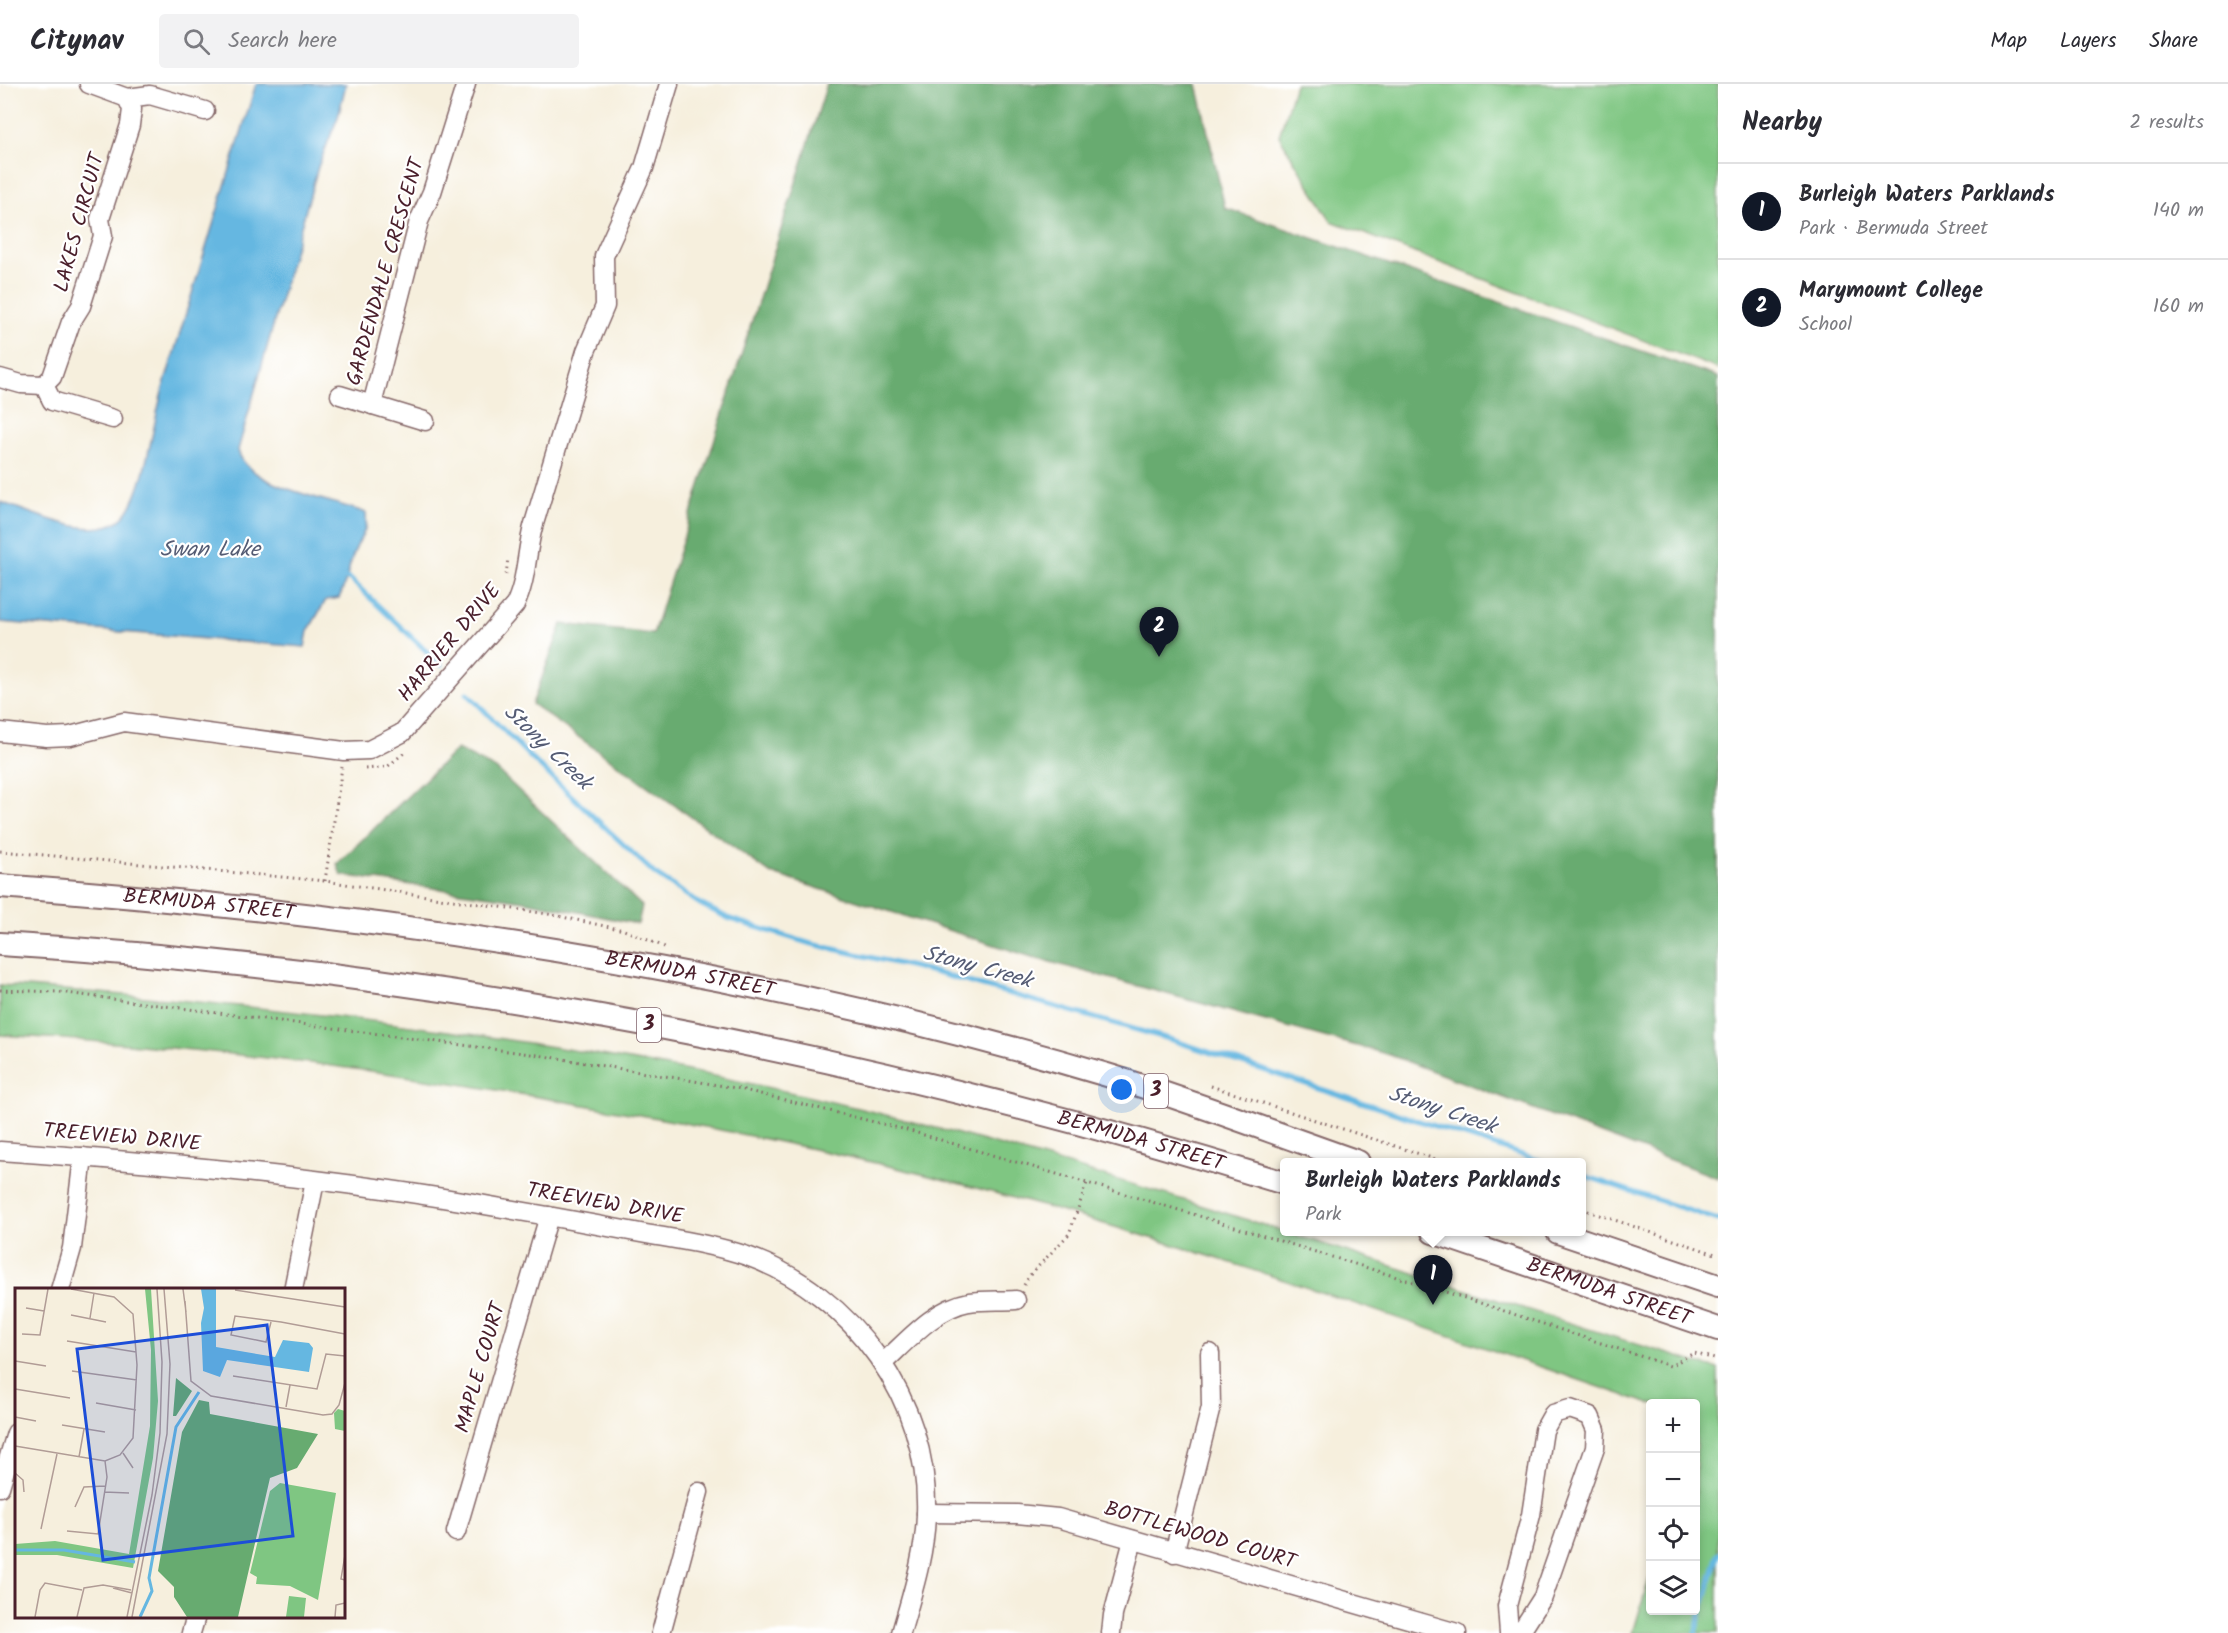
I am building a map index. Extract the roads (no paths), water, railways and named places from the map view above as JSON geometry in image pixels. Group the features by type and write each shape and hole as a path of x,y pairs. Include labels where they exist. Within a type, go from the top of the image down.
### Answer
{"main road":[{"name":"BERMUDA STREET","path":"0,885 217,903 397,925 572,952 774,991 951,1033 1108,1076 1346,1158"},
{"name":"BERMUDA STREET","path":"0,944 277,968 578,1012 750,1046 910,1082 1158,1145 1280,1182"},
{"name":"BERMUDA STREET","path":"1445,1236 1718,1329"},
{"name":"BERMUDA STREET","path":"1570,1236 1718,1286"}],"street":[{"path":"89,84 127,98 150,95 205,111"},
{"name":"GARDENDALE CRESCENT","path":"372,405 419,221 432,192 466,84"},
{"name":"HARRIER DRIVE","path":"0,732 47,737 70,736 124,722 344,751 369,750 402,733 423,712 515,605 522,592 526,551 532,527 586,351 605,306 604,256 644,168 669,84"},
{"name":"LAKES CIRCUIT","path":"44,385 52,377 71,322 81,306 103,236 100,219 130,125 132,109 127,98"},
{"path":"0,378 21,384 44,385 52,401 113,419"},
{"path":"340,395 425,421"},
{"name":"TREEVIEW DRIVE","path":"0,1151 190,1165 454,1199 702,1244 751,1257 775,1268 813,1291 843,1315 883,1363 898,1389 918,1441 925,1480 926,1513 919,1571 900,1633"},
{"path":"61,1288 72,1248 83,1157"},
{"path":"293,1288 315,1181"},
{"name":"MAPLE COURT","path":"456,1532 549,1216"},
{"path":"883,1363 924,1325 954,1307 969,1302 1016,1300"},
{"path":"1174,1553 1211,1407 1210,1353"},
{"path":"1509,1633 1507,1606 1531,1515 1544,1430 1553,1414 1570,1409 1590,1416 1596,1430 1595,1448 1543,1597 1520,1633"},
{"path":"0,1487 15,1436"},
{"path":"661,1633 699,1492"},
{"name":"BOTTLEWOOD COURT","path":"926,1513 1039,1515 1081,1524 1174,1553 1457,1633"},
{"path":"1111,1633 1113,1615 1132,1540"},
{"path":"191,1633 196,1618"}],"water":[{"name":"Swan Lake","path":"256,84 346,84 338,117 318,167 238,450 245,463 257,474 273,483 366,513 365,530 354,553 339,598 326,600 308,631 305,647 0,622 0,502 64,524 98,527 112,524 124,516 138,491 164,385"}],"waterway":[{"name":"Stony Creek","path":"342,578 349,578 441,665"},
{"name":"Stony Creek","path":"467,693 529,756 655,874 700,904 730,919 808,943 926,970 1169,1039 1532,1158"},
{"name":"Stony Creek","path":"1586,1176 1718,1220"},
{"path":"1695,1633 1718,1554"}],"place":[{"name":"Marymount College","path":"1159,657"},
{"name":"Burleigh Waters Parklands","path":"1433,1305"}]}
